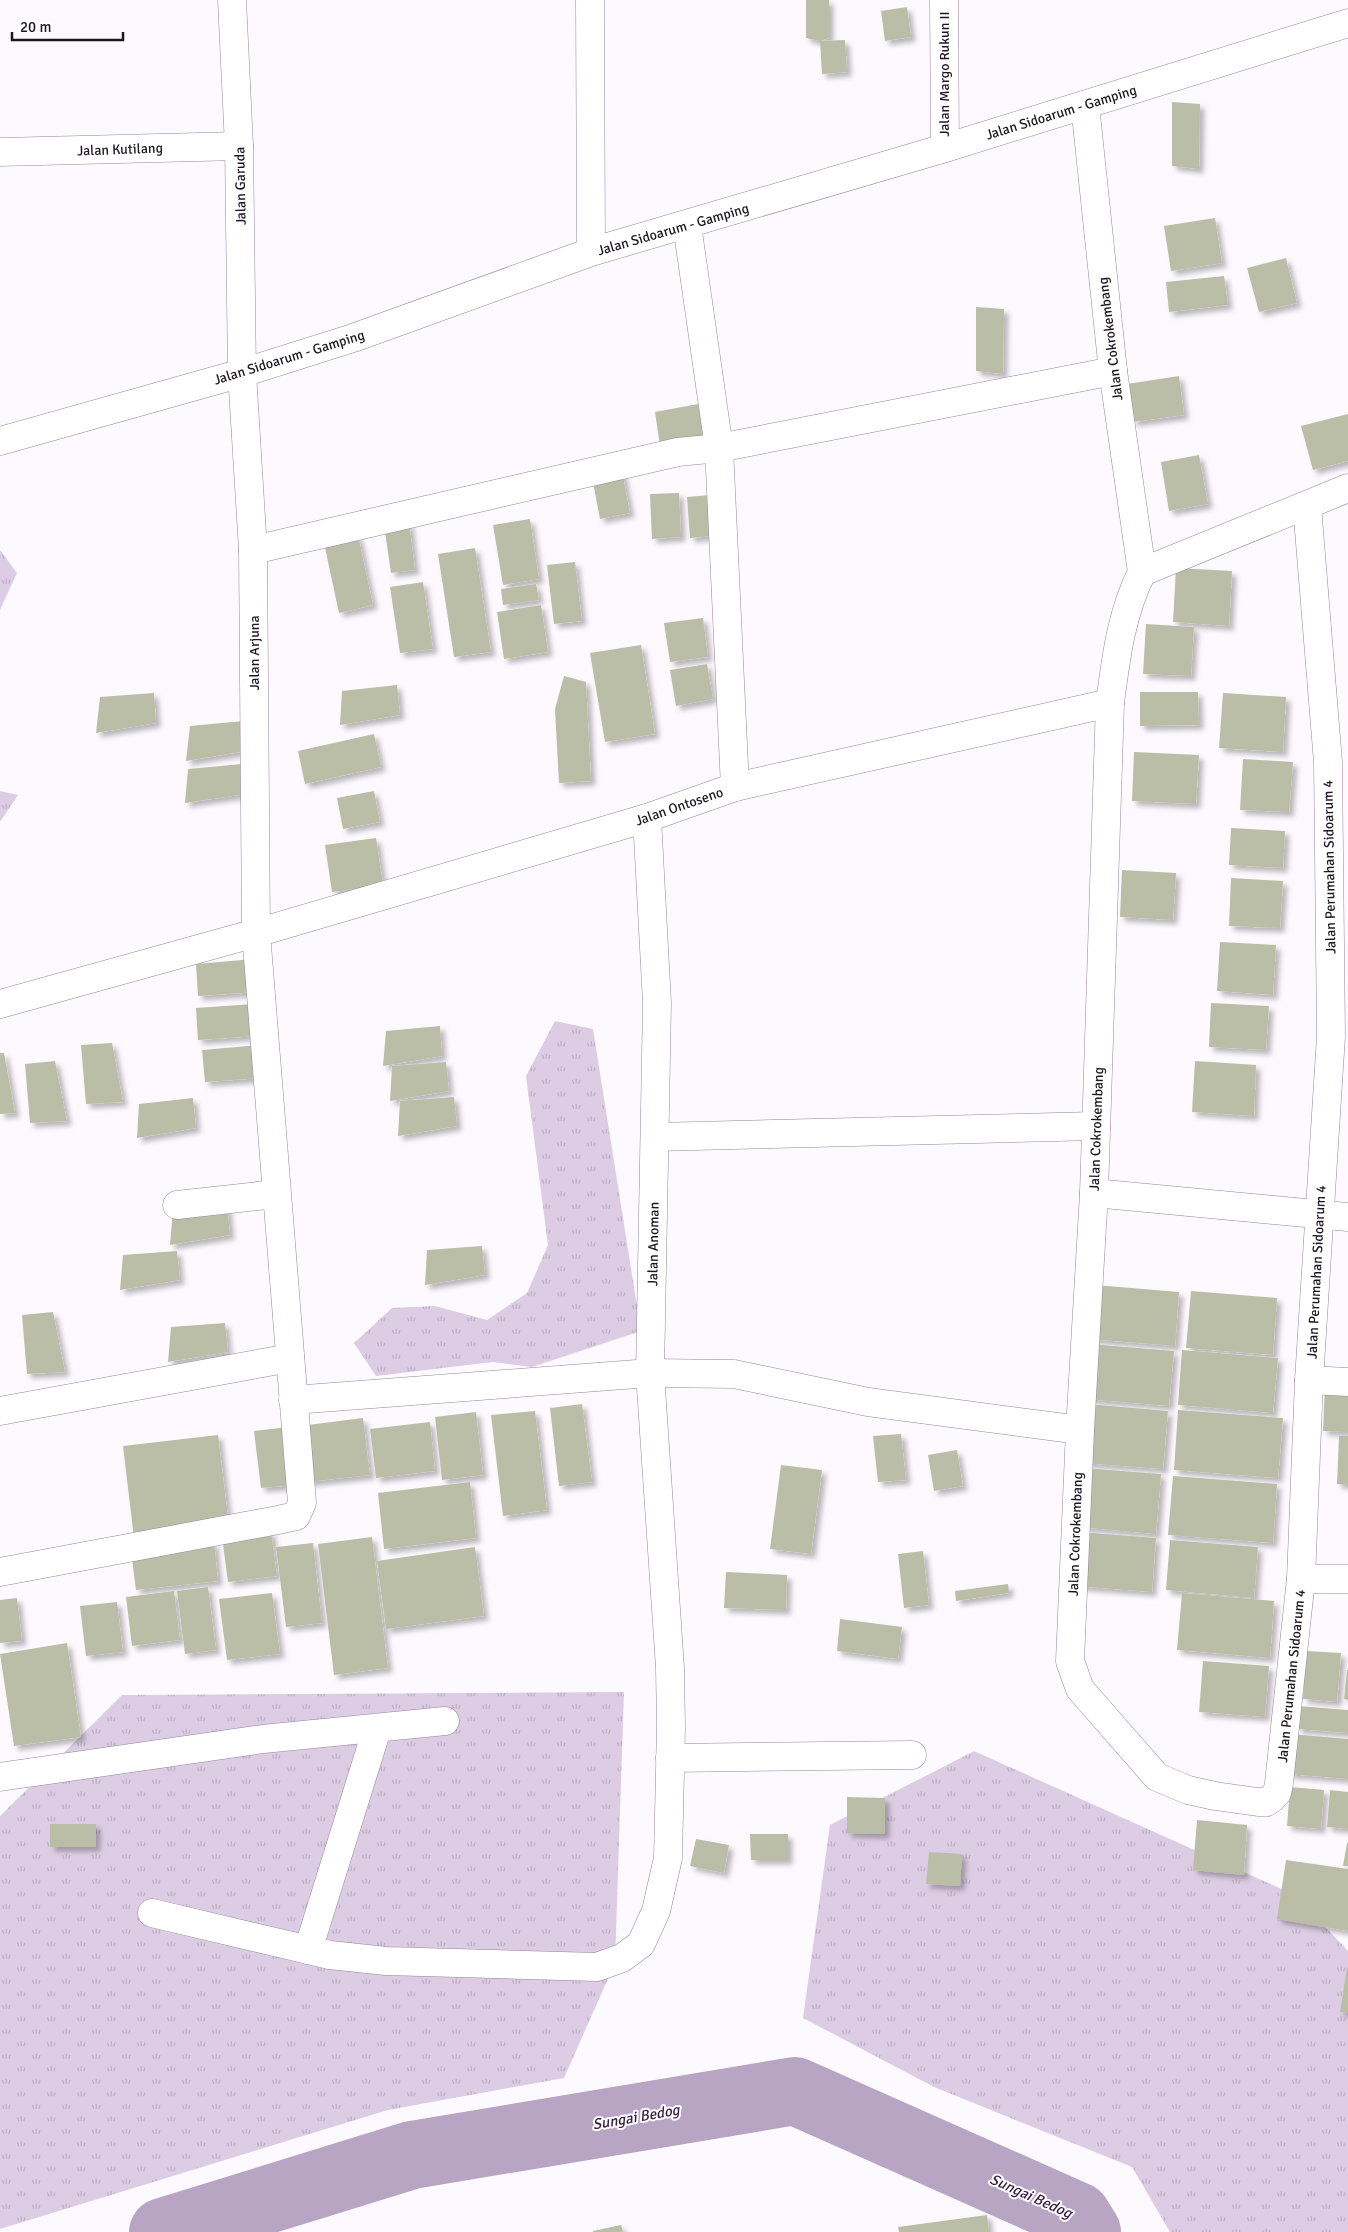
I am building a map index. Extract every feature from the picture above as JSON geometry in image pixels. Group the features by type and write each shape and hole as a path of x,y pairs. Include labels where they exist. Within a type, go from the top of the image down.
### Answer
{"street":[{"name":"Jalan Garuda","path":"232,0 239,146 242,373"},
{"path":"590,0 591,252"},
{"name":"Jalan Margo Rukun II","path":"944,0 945,148"},
{"name":"Jalan Sidoarum - Gamping","path":"0,442 242,373 353,338 591,252 945,148 1348,23"},
{"name":"Jalan Cokrokembang","path":"1080,1689 1070,1661 1080,1430 1094,1193 1110,703 1120,630 1131,594 1142,572 1113,371 1085,105"},
{"name":"Jalan Kutilang","path":"0,152 239,146"},
{"path":"688,225 719,448 735,787"},
{"path":"253,550 678,452 719,448 1113,371"},
{"name":"Jalan Arjuna","path":"0,1572 296,1516 302,1503 256,933 253,550 242,373"},
{"path":"1142,572 1348,488"},
{"name":"Jalan Perumahan Sidoarum 4","path":"1080,1689 1157,1777 1188,1790 1215,1796 1266,1802 1277,1793 1301,1579 1319,1215 1331,1036 1328,762 1307,506"},
{"name":"Jalan Ontoseno","path":"0,1004 256,933 647,818 735,787 1110,703"},
{"name":"Jalan Anoman","path":"152,1913 330,1955 386,1962 597,1967 622,1958 641,1944 656,1911 668,1858 672,1727 670,1668 650,1373 656,1137 656,1004 647,818"},
{"path":"656,1137 1096,1126"},
{"path":"1094,1193 1348,1217"},
{"path":"177,1205 276,1194"},
{"path":"0,1411 290,1358"},
{"path":"293,1400 650,1373 734,1374 868,1402 1080,1430"},
{"path":"1310,1380 1348,1382"},
{"path":"1301,1579 1348,1579"},
{"path":"0,1777 263,1739 445,1721"},
{"path":"308,1950 377,1729"},
{"path":"670,1758 912,1755"}],"green space":[{"path":"0,550 17,573 0,610"},
{"path":"0,791 18,795 0,822"},
{"path":"555,1021 593,1029 641,1331 532,1367 493,1362 376,1376 354,1343 392,1308 435,1306 487,1320 527,1293 548,1245 526,1076"},
{"path":"624,1692 615,1963 564,2078 388,2110 0,2229 0,1816 122,1695"},
{"path":"974,1751 1295,1895 1348,1951 1348,2232 1170,2232 1132,2167 934,2087 803,2018 830,1825"}],"building":[{"path":"806,0 829,0 829,38 820,41 806,38"},
{"path":"907,7 911,37 885,41 881,11"},
{"path":"845,40 847,72 822,74 820,41"},
{"path":"1172,102 1200,104 1199,169 1172,166"},
{"path":"1215,218 1222,263 1171,271 1164,226"},
{"path":"1286,258 1297,303 1259,312 1247,268"},
{"path":"1224,276 1228,305 1169,312 1166,282"},
{"path":"976,307 1004,309 1003,374 976,371"},
{"path":"1179,376 1184,415 1133,422 1127,384"},
{"path":"698,404 704,438 660,446 655,412"},
{"path":"1348,414 1348,461 1313,470 1301,426"},
{"path":"1199,455 1208,504 1169,511 1161,462"},
{"path":"622,471 630,513 600,519 592,477"},
{"path":"679,493 681,537 652,539 650,494"},
{"path":"710,495 713,536 690,538 687,497"},
{"path":"530,519 539,579 503,585 493,525"},
{"path":"409,522 415,570 391,573 384,525"},
{"path":"358,535 373,605 339,613 324,543"},
{"path":"475,548 491,652 454,657 438,554"},
{"path":"575,562 582,621 554,624 547,565"},
{"path":"1176,568 1232,571 1229,626 1173,622"},
{"path":"423,582 433,649 400,653 390,587"},
{"path":"536,584 539,600 503,605 501,589"},
{"path":"541,605 548,652 504,659 497,612"},
{"path":"703,618 708,657 670,662 664,623"},
{"path":"1146,624 1194,627 1191,676 1143,674"},
{"path":"641,645 655,734 605,742 590,653"},
{"path":"707,664 713,699 676,706 670,670"},
{"path":"564,676 586,682 591,781 559,783 555,709"},
{"path":"397,685 400,715 340,725 342,691"},
{"path":"1140,692 1198,692 1199,725 1140,726"},
{"path":"154,693 156,723 96,733 100,697"},
{"path":"1223,693 1286,697 1283,752 1219,748"},
{"path":"244,721 246,751 186,761 190,726"},
{"path":"374,734 381,767 305,784 298,751"},
{"path":"1134,752 1199,755 1196,804 1132,801"},
{"path":"1243,759 1293,762 1289,812 1240,810"},
{"path":"242,764 245,794 185,803 188,769"},
{"path":"374,791 380,822 343,829 337,798"},
{"path":"1231,828 1285,831 1283,868 1229,865"},
{"path":"376,838 383,885 332,892 325,845"},
{"path":"1122,870 1176,873 1173,920 1120,917"},
{"path":"1231,878 1283,881 1280,928 1229,926"},
{"path":"1220,942 1276,945 1273,995 1217,991"},
{"path":"254,959 256,992 198,996 196,964"},
{"path":"1211,1003 1269,1006 1266,1050 1209,1047"},
{"path":"253,1004 256,1036 198,1040 196,1008"},
{"path":"440,1026 442,1056 383,1066 386,1031"},
{"path":"112,1043 123,1102 86,1104 81,1045"},
{"path":"260,1045 262,1078 205,1082 202,1050"},
{"path":"0,1053 4,1053 15,1113 0,1114"},
{"path":"55,1061 67,1121 30,1123 25,1064"},
{"path":"1195,1061 1256,1065 1254,1116 1192,1112"},
{"path":"446,1062 449,1091 390,1101 392,1066"},
{"path":"454,1097 457,1126 398,1136 400,1101"},
{"path":"193,1098 196,1128 137,1138 139,1104"},
{"path":"227,1206 230,1235 170,1245 173,1210"},
{"path":"482,1246 485,1275 425,1285 427,1250"},
{"path":"177,1251 180,1280 120,1290 123,1255"},
{"path":"1095,1285 1179,1292 1175,1346 1090,1339"},
{"path":"1191,1291 1277,1298 1273,1355 1186,1348"},
{"path":"53,1312 65,1372 27,1374 22,1315"},
{"path":"225,1323 228,1352 168,1362 171,1327"},
{"path":"1090,1344 1174,1351 1169,1406 1086,1399"},
{"path":"1182,1350 1278,1358 1273,1413 1178,1405"},
{"path":"1325,1384 1348,1385 1348,1432 1323,1431"},
{"path":"582,1404 592,1482 559,1486 550,1408"},
{"path":"1088,1404 1168,1411 1163,1469 1083,1463"},
{"path":"1178,1410 1283,1418 1278,1478 1174,1470"},
{"path":"535,1411 547,1510 503,1516 491,1415"},
{"path":"476,1412 483,1475 442,1480 435,1417"},
{"path":"363,1418 370,1475 307,1482 300,1426"},
{"path":"430,1422 435,1471 376,1478 370,1429"},
{"path":"288,1427 294,1485 261,1488 254,1431"},
{"path":"901,1434 906,1480 878,1482 873,1436"},
{"path":"218,1435 229,1526 134,1538 123,1446"},
{"path":"1339,1436 1348,1436 1348,1485 1337,1484"},
{"path":"957,1450 963,1486 934,1491 928,1455"},
{"path":"781,1465 822,1470 811,1554 770,1549"},
{"path":"1084,1468 1161,1474 1156,1534 1079,1527"},
{"path":"1173,1476 1277,1484 1273,1543 1168,1535"},
{"path":"470,1482 476,1538 384,1549 378,1493"},
{"path":"271,1531 277,1576 228,1582 222,1537"},
{"path":"1080,1532 1156,1538 1152,1592 1076,1586"},
{"path":"372,1537 388,1668 334,1675 318,1544"},
{"path":"1170,1540 1258,1547 1254,1598 1166,1590"},
{"path":"214,1542 218,1581 136,1590 131,1551"},
{"path":"313,1543 322,1623 286,1627 276,1547"},
{"path":"475,1547 484,1616 386,1629 377,1561"},
{"path":"923,1551 929,1605 904,1608 898,1554"},
{"path":"726,1572 787,1575 786,1610 724,1608"},
{"path":"1008,1584 1009,1593 956,1601 955,1591"},
{"path":"208,1587 216,1650 185,1654 177,1591"},
{"path":"174,1591 180,1640 132,1646 126,1597"},
{"path":"272,1593 280,1654 227,1660 219,1599"},
{"path":"1182,1593 1274,1601 1270,1658 1177,1650"},
{"path":"17,1598 22,1641 0,1643 0,1600"},
{"path":"117,1602 123,1652 86,1656 80,1606"},
{"path":"840,1619 902,1627 898,1659 837,1651"},
{"path":"67,1643 81,1737 14,1746 0,1654"},
{"path":"1306,1651 1341,1653 1337,1702 1303,1699"},
{"path":"1203,1661 1269,1666 1265,1717 1199,1712"},
{"path":"1348,1670 1348,1700 1344,1699"},
{"path":"1298,1706 1348,1710 1348,1733 1297,1729"},
{"path":"1291,1734 1348,1739 1348,1779 1288,1774"},
{"path":"1290,1787 1324,1790 1321,1829 1287,1826"},
{"path":"1330,1790 1348,1792 1348,1829 1327,1827"},
{"path":"847,1797 885,1798 885,1834 847,1833"},
{"path":"1197,1820 1247,1825 1244,1875 1193,1870"},
{"path":"50,1824 96,1824 96,1847 50,1847"},
{"path":"750,1834 788,1834 788,1860 751,1860"},
{"path":"696,1839 729,1845 724,1873 690,1866"},
{"path":"1347,1843 1348,1866 1343,1866"},
{"path":"929,1852 962,1854 960,1886 926,1884"},
{"path":"1286,1860 1348,1869 1348,1931 1277,1919"},
{"path":"1348,1968 1348,2013 1340,2012"},
{"path":"987,2215 989,2232 899,2232 898,2227"},
{"path":"621,2225 623,2232 593,2232 593,2231"}],"waterway":[{"name":"Sungai Bedog","path":"163,2232 412,2155 795,2091 1077,2216 1087,2232"}]}
